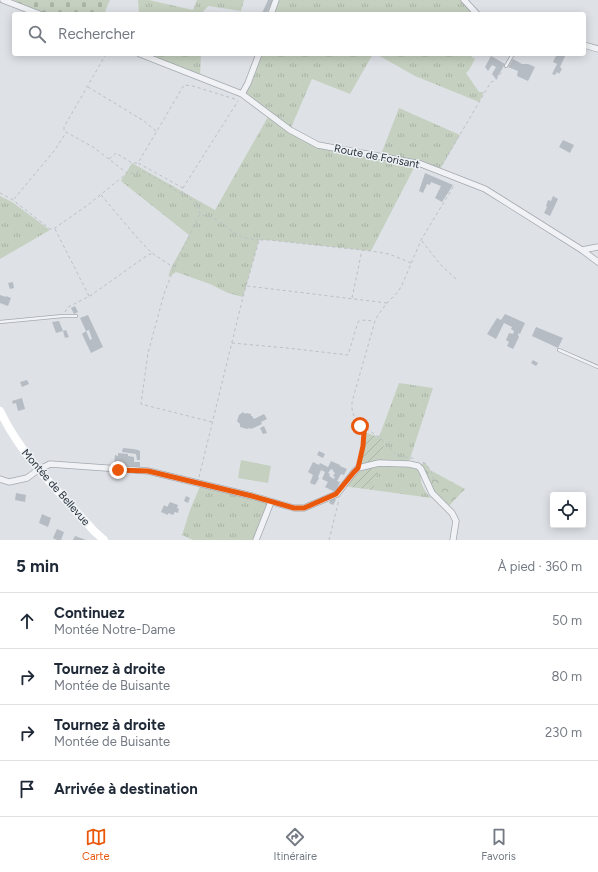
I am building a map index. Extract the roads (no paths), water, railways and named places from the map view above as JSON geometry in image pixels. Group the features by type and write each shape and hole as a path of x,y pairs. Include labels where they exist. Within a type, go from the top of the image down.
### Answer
{"main road":[{"name":"Montée de Bellevue","path":"0,411 14,437 38,470 96,537 104,540"}],"street":[{"path":"3,0 34,12"},
{"path":"273,12 276,0"},
{"path":"464,0 475,12"},
{"path":"586,46 598,49"},
{"name":"Route de Forisant","path":"145,56 242,94 290,130 318,145 421,164 485,189 582,250 598,262"},
{"path":"242,94 258,56"},
{"path":"582,250 598,247"},
{"path":"0,479 9,482 27,478 50,464 148,471 252,496 294,508 304,508 336,494 358,468 379,463 409,464 418,466 421,469 432,493 452,513 456,521 453,540"},
{"path":"256,540 271,502"}],"lane":[{"path":"506,66 512,56"},
{"path":"0,322 76,316"},
{"path":"559,350 598,367"}]}
